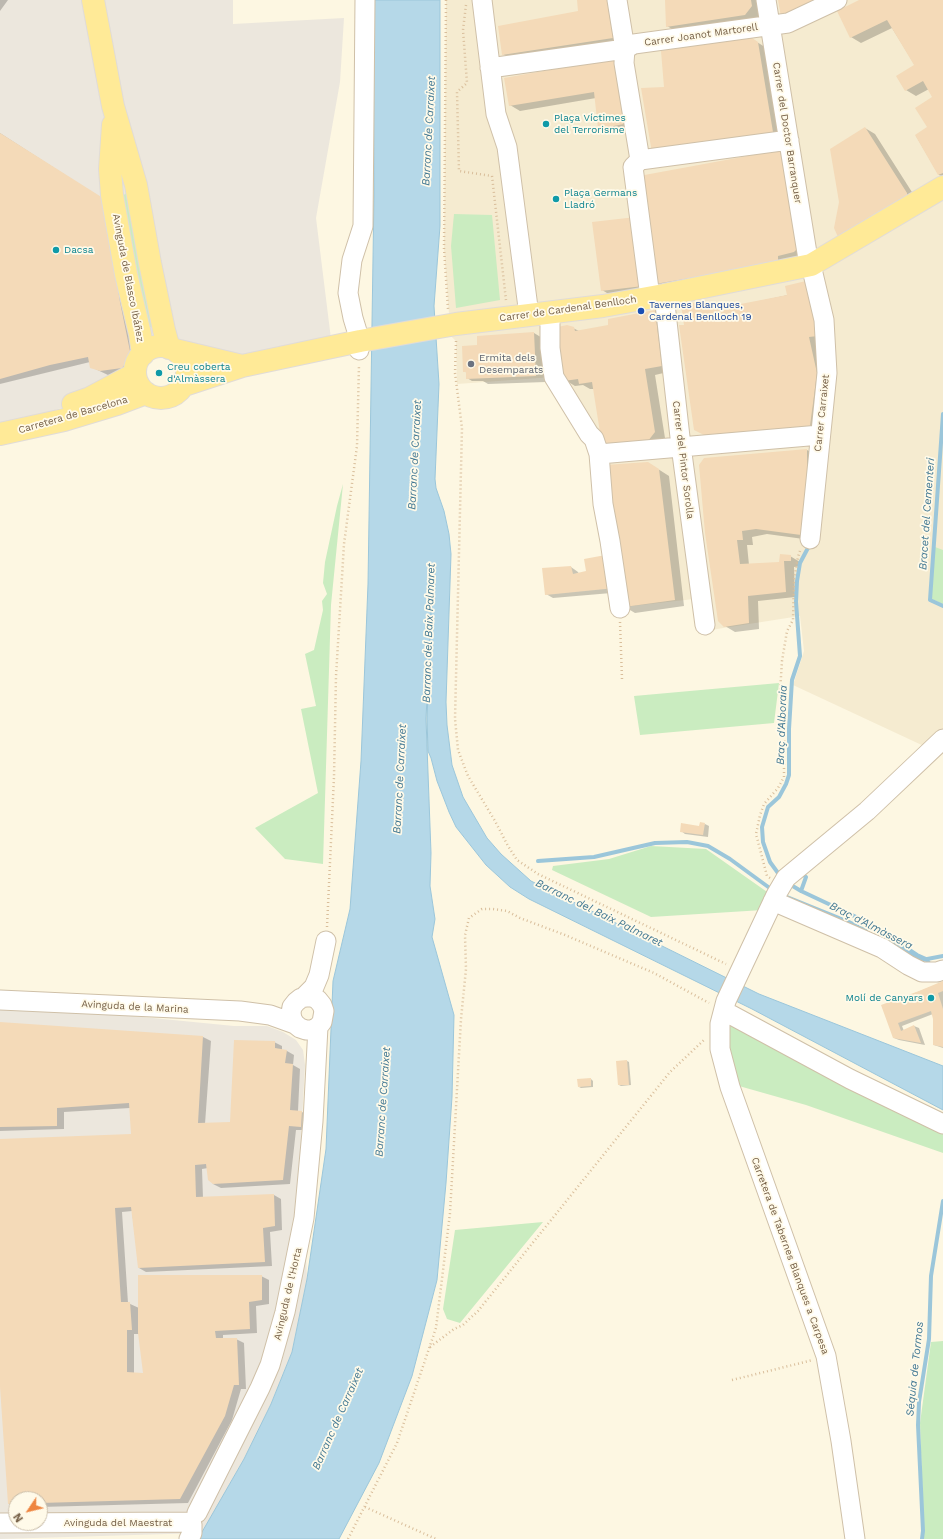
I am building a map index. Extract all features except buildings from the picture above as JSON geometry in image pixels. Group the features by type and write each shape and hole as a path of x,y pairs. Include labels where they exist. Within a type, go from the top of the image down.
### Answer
{"main road":[{"name":"Avinguda de Blasco Ibáñez","path":"93,0 113,106 120,166 112,195 126,274 140,334 143,354"},
{"name":"Avinguda de Blasco Ibáñez","path":"120,166 136,185 164,330 172,349"},
{"path":"112,195 121,183 126,182 136,185"},
{"name":"Carrer de Cardenal Benlloch","path":"361,344 449,326 603,306 811,264 943,187"},
{"path":"184,385 242,366 361,344"},
{"path":"172,349 183,358 186,366 187,375 184,385 173,396 164,398 153,397 146,393 137,382 135,374 136,364 143,354 152,348 160,346 242,366"},
{"name":"Carretera de Barcelona","path":"0,429 90,398 135,374"},
{"name":"Carretera de Barcelona","path":"0,434 64,420 117,404 146,393"}],"street":[{"path":"361,344 348,294 352,260 363,226 365,0"},
{"path":"482,0 496,114 507,147 529,316"},
{"path":"617,0 625,49 624,63 640,160 789,140"},
{"name":"Carrer del Doctor Barranquer","path":"766,0 807,253 811,264"},
{"name":"Carrer Joanot Martorell","path":"490,68 625,49 634,44 788,24 837,0"},
{"name":"Carrer del Pintor Sorolla","path":"640,160 634,167 657,296 681,446 705,625"},
{"name":"Carrer Carraixet","path":"810,539 826,373 824,320 811,264"},
{"path":"550,313 550,348 554,376 589,434 594,438 599,454 603,504 620,608"},
{"path":"599,454 820,435"},
{"path":"943,739 867,811 786,878 777,894 723,1012 850,1079 943,1124"},
{"path":"777,894 882,948 906,964 922,972 937,972 943,970"},
{"path":"270,1015 306,1002 324,1011 322,1022 304,1026 292,1019 291,1013 306,1002 314,987 319,975 326,941"},
{"name":"Avinguda de la Marina","path":"0,1000 240,1011 270,1015 304,1026"},
{"name":"Carretera de Tabernes Blanques a Carpesa","path":"723,1012 720,1049 730,1086 826,1356 841,1441 855,1539"},
{"name":"Avinguda de l'Horta","path":"192,1524 256,1398 270,1365 284,1318 304,1218 313,1122 316,1057 304,1026"},
{"name":"Avinguda del Maestrat","path":"0,1523 192,1524"}],"path":[{"path":"446,0 444,249 449,326 462,428 461,526 455,719 458,750 468,776 517,860 538,874 739,975"},
{"path":"466,0 463,30 467,83 457,92 458,171 492,176"},
{"path":"495,170 492,176 506,307"},
{"path":"326,941 334,777 336,676 344,544 357,446 361,344"},
{"path":"777,894 767,876 756,834 764,804 778,788 784,777 784,718 780,692 784,645 787,631 793,620 794,580 798,556 803,543 810,539"},
{"path":"620,608 622,679"},
{"path":"348,1539 397,1443 436,1328 450,1213 466,969 465,935 469,918 482,909 507,911 520,918 565,935 654,973 723,1012 670,1072 478,1312 463,1325 454,1329 430,1347"},
{"path":"732,1380 826,1356"},
{"path":"365,1507 436,1539"}],"shaded area":[{"path":"0,0 233,0 233,24 344,18 340,82 316,218 332,347 242,366 160,346 152,348 138,360 136,364 90,398 0,429"},
{"path":"446,0 943,0 943,753 941,754 793,685 804,651 800,616 698,632 694,599 624,607 599,454 554,377 457,384 456,341 441,327 449,314 444,249"},
{"path":"0,1003 234,1026 267,1026 283,1032 296,1040 303,1050 305,1065 301,1139 307,1279 292,1352 271,1404 244,1459 202,1533 0,1539"}],"green space":[{"path":"127,193 156,326 148,328 122,196"},
{"path":"454,214 492,215 500,300 456,308 451,246"},
{"path":"343,484 331,605 323,864 285,859 255,828 318,793 301,709 316,706 305,654 314,650 323,610 322,601 327,594 323,583 325,562"},
{"path":"935,547 943,550 943,604 930,598"},
{"path":"779,683 774,723 640,735 634,696"},
{"path":"651,846 706,849 770,894 763,910 651,917 552,870 553,866 609,859"},
{"path":"740,1025 943,1130 943,1153 806,1105 739,1086 730,1064 727,1027"},
{"path":"543,1222 460,1323 447,1319 443,1309 455,1230"},
{"path":"943,1341 943,1539 924,1539 920,1423 931,1342"}],"water":[{"path":"373,0 440,0 440,226 434,306 439,384 435,479 436,488 444,511 449,534 451,554 446,702 447,725 452,765 463,797 487,838 501,854 531,881 759,994 943,1066 943,1110 752,1009 529,899 510,887 486,865 456,827 437,781 428,751 427,719 432,586 426,719 431,853 430,886 435,919 432,937 454,1015 452,1097 437,1280 412,1376 379,1463 339,1539 198,1539 244,1459 271,1404 292,1352 307,1279 326,1149 333,981 350,909 361,761 368,584 374,193"}],"waterway":[{"name":"Bracet del Cementeri","path":"943,414 930,600 943,606"},
{"name":"Braç d'Alboraia","path":"778,873 770,862 763,842 762,827 768,807 779,797 789,775 789,729 792,680 800,656 796,602 797,581 800,563 809,546"},
{"name":"Braç d'Almàssera","path":"538,861 594,857 655,843 687,842 708,846 730,859 771,889"},
{"name":"Bracet del Cementeri","path":"801,873 806,877 801,891"},
{"name":"Braç d'Alboraia","path":"791,885 869,923 917,955 926,959 931,966"},
{"name":"Braç d'Almàssera","path":"787,897 849,922 866,931"},
{"name":"Braç d'Alboraia","path":"889,942 917,959 922,960 943,956"},
{"name":"Séquia de Tormos","path":"922,1539 923,1531 918,1425 919,1402 929,1339 931,1276 943,1201"}],"place":[{"name":"Plaça Víctimes del Terrorisme","path":"546,124"},
{"name":"Plaça Germans Lladró","path":"556,199"},
{"name":"Dacsa","path":"56,250"},
{"name":"Tavernes Blanques, Cardenal Benlloch 19","path":"641,311"},
{"name":"Ermita dels Desemparats","path":"471,364"},
{"name":"Creu coberta d'Almàssera","path":"159,373"},
{"name":"Molí de Canyars","path":"931,998"}],"water label":[{"name":"Barranc de Carraixet","path":"429,131"},
{"name":"Barranc de Carraixet","path":"415,455"},
{"name":"Barranc del Baix Palmaret","path":"429,633"},
{"name":"Barranc de Carraixet","path":"400,779"},
{"name":"Barranc del Baix Palmaret","path":"599,913"},
{"name":"Barranc de Carraixet","path":"383,1102"},
{"name":"Barranc de Carraixet","path":"338,1419"}]}
